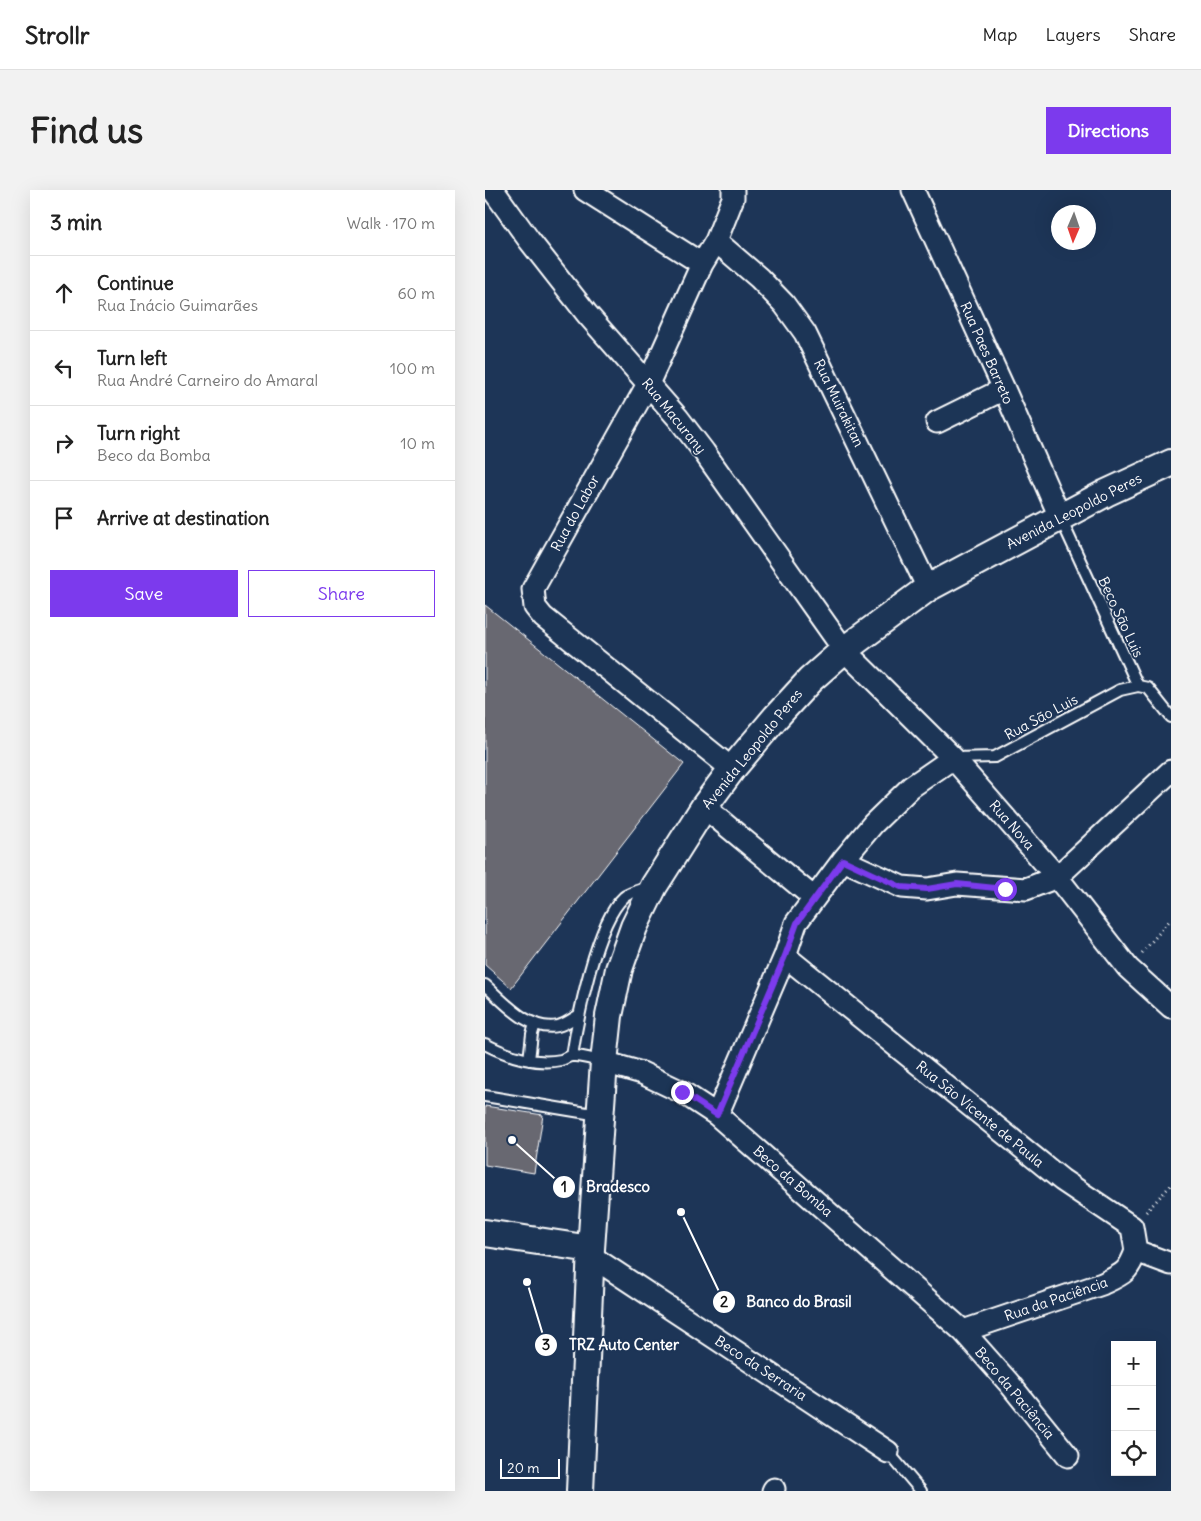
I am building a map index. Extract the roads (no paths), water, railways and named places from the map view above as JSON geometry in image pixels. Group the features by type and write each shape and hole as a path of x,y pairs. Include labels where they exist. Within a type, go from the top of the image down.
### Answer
{"street":[{"name":"Rua Macurany","path":"493,190 529,240 587,314 704,452 844,650"},
{"path":"585,190 702,264"},
{"name":"Rua do Labor","path":"732,769 543,617 535,606 533,589 648,384 702,264 716,241 733,198 733,190"},
{"name":"Rua Paes Barreto","path":"913,190 1060,517"},
{"name":"Rua Muirakitan","path":"716,241 759,278 784,304 805,333 928,588"},
{"path":"937,422 1004,390"},
{"name":"Avenida Leopoldo Peres","path":"580,1491 591,1253 604,1062 609,1016 619,970 634,927 654,886 704,807 732,769 810,680 844,650 928,588 1106,493 1171,463"},
{"name":"Rua Nova","path":"844,650 953,758 1057,877 1128,968 1171,1007"},
{"path":"717,1115 785,956 797,923 843,860 873,824 911,787 953,758"},
{"path":"843,860 901,887 927,889 957,884 1026,889 1057,877 1171,771"},
{"path":"704,807 814,898"},
{"name":"Rua São Vicente de Paula","path":"785,956 1062,1180 1132,1228 1136,1251"},
{"name":"Beco da Bomba","path":"604,1062 642,1073 682,1092 717,1115 963,1330"},
{"path":"485,1233 591,1253"},
{"path":"1136,1251 1171,1264"},
{"name":"Rua da Paciência","path":"963,1330 1102,1284 1118,1276 1130,1266 1136,1251"},
{"name":"Beco da Serraria","path":"591,1253 889,1452"},
{"name":"Beco da Paciência","path":"963,1330 1068,1456"}],"lane":[{"name":"Beco São Luis","path":"1060,517 1138,686 1148,688 1171,717"},
{"name":"Rua São Luis","path":"953,758 995,757 1120,690 1138,686"},
{"path":"572,1056 579,1015 601,935 615,907 626,895 654,886"},
{"path":"485,985 521,1016 535,1024 559,1026 579,1015"},
{"path":"529,1060 535,1024"},
{"path":"485,1044 501,1052 529,1060 562,1060 572,1056 604,1062"},
{"path":"485,1096 600,1115"},
{"name":"Beco da Serraria","path":"889,1452 921,1491"}],"place":[{"name":"Bradesco","path":"512,1140"},
{"name":"Banco do Brasil","path":"681,1212"},
{"name":"TRZ Auto Center","path":"527,1282"}]}
